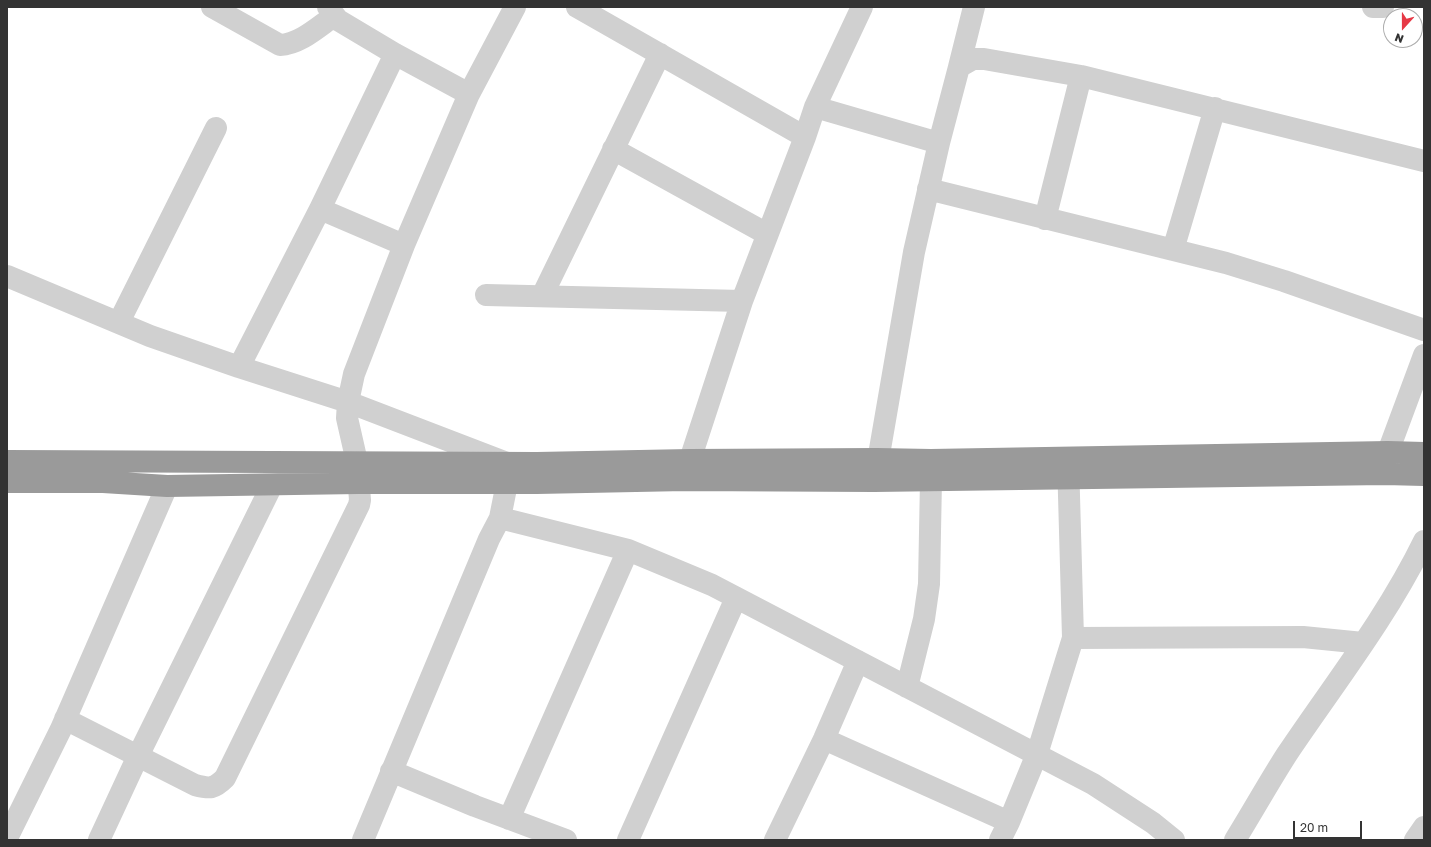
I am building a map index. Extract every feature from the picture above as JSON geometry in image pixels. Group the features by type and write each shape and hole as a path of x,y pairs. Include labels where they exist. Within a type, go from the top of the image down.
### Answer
{"highway":[{"path":"7,461 357,473 507,473 688,470 877,459 931,460 1388,452 1424,453"},
{"path":"688,470 874,481 1385,474 1424,475"},
{"path":"7,482 103,482 167,486 272,485 357,473"}],"street":[{"path":"212,7 280,45 298,40 331,11 338,20 395,54 469,94"},
{"path":"65,719 195,785 209,788 217,785 225,778 356,515 360,500 357,473 347,418 348,402 354,374 404,245 469,94 515,7"},
{"path":"577,7 804,137"},
{"path":"688,470 742,301 815,107 862,7"},
{"path":"874,481 914,252 939,143 974,7"},
{"path":"1373,7 1383,7"},
{"path":"239,367 320,209 395,54"},
{"path":"542,296 660,54"},
{"path":"959,67 973,59 984,59 1081,76 1424,161"},
{"path":"1045,219 1081,76"},
{"path":"815,107 939,143"},
{"path":"1173,250 1215,108"},
{"path":"119,322 216,128"},
{"path":"613,149 768,234"},
{"path":"928,189 1226,263 1284,281 1424,330"},
{"path":"320,209 404,245"},
{"path":"7,276 150,336 239,367 348,402 507,473 500,518 489,539 363,840"},
{"path":"486,295 742,301"},
{"path":"1385,474 1388,452 1424,355"},
{"path":"824,739 1005,831 1037,754 1073,638 1068,457"},
{"path":"907,687 924,619 929,590 931,480"},
{"path":"99,840 138,756 272,485"},
{"path":"7,838 65,719 167,486"},
{"path":"500,518 628,550 712,585 1093,784 1153,824 1174,840"},
{"path":"1235,840 1286,755 1390,603 1414,562 1424,541"},
{"path":"509,819 628,550"},
{"path":"628,840 736,598"},
{"path":"1073,638 1302,637 1363,643"},
{"path":"775,840 824,739 858,661"},
{"path":"391,771 475,806 566,840"},
{"path":"1415,840 1424,827"}]}
